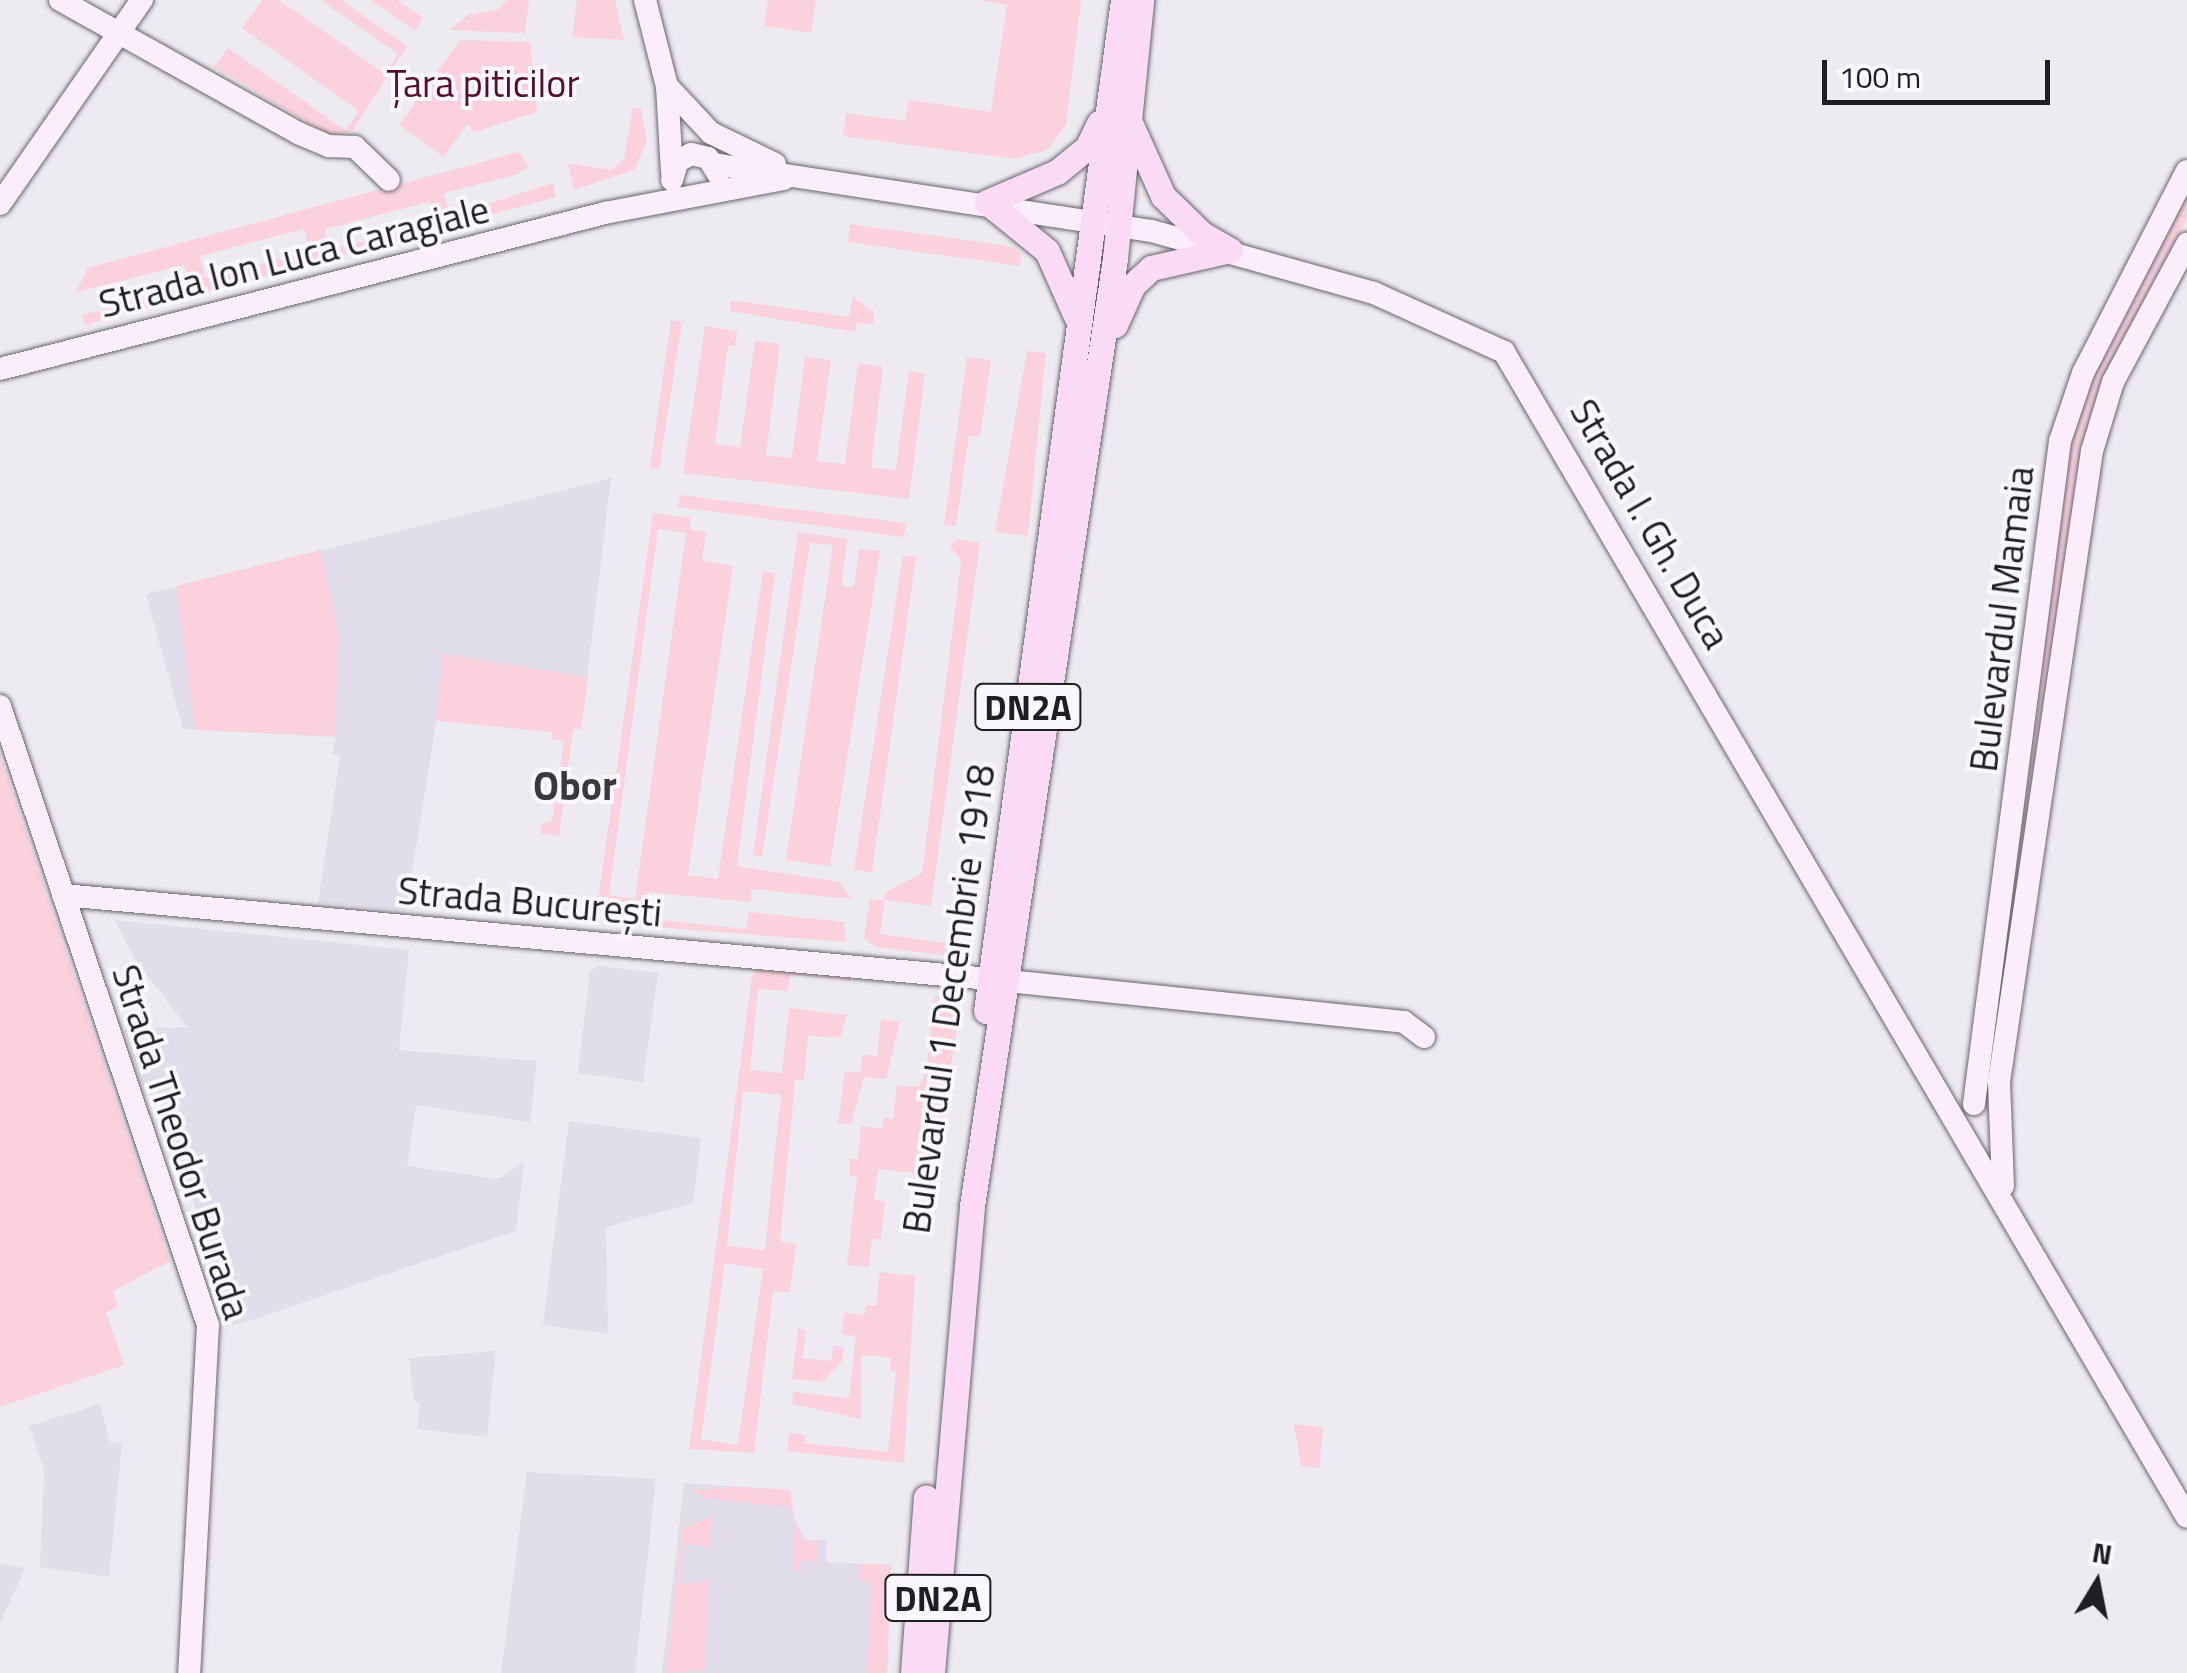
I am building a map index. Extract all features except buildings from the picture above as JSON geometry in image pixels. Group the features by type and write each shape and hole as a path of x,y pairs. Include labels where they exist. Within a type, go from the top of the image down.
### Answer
{"main road":[{"path":"60,0 122,29 298,133 329,146 355,148 389,180"},
{"path":"0,204 142,0"},
{"path":"645,0 667,86 674,188 700,197 718,177 667,86"},
{"name":"DN2A","path":"1106,221 1109,90 1123,0"},
{"name":"DN2A","path":"1106,221 1128,115 1142,0"},
{"path":"667,86 725,142 802,175"},
{"path":"987,202 1033,186 1087,148 1109,90"},
{"path":"1128,115 1163,196 1190,224 1230,250"},
{"path":"672,174 686,155 713,163"},
{"name":"Strada Ion Luca Caragiale","path":"713,163 1106,221"},
{"name":"Bulevardul Mamaia","path":"1973,1117 2060,441 2083,372 2187,171"},
{"name":"Strada Ion Luca Caragiale","path":"606,213 672,174"},
{"name":"Strada Ion Luca Caragiale","path":"0,369 606,213 802,175"},
{"path":"987,202 1047,251 1068,286 1080,335"},
{"name":"Strada I. Gh. Duca","path":"1106,221 1230,250 1416,309 1490,342 1512,360 1938,1088 1973,1117"},
{"name":"Bulevardul 1 Decembrie 1918","path":"932,1673 972,1206 999,980 1080,335 1106,221"},
{"name":"Bulevardul 1 Decembrie 1918","path":"914,1673 915,1597 955,1222 976,1080 999,980 1098,374 1106,221"},
{"name":"Bulevardul Mamaia","path":"2001,1196 1997,1143 1999,1082 2099,418 2187,244"},
{"path":"1098,374 1127,296 1141,276 1171,259 1230,250"},
{"name":"Strada Theodor Burada","path":"0,706 208,1326 189,1673"},
{"name":"Strada București","path":"63,895 999,980 1404,1022 1424,1038"},
{"name":"Bulevardul Mamaia","path":"1973,1117 1999,1082"},
{"path":"1973,1117 2001,1196 2187,1517"}],"shaded area":[{"path":"611,478 581,729 438,709 406,912 318,903 340,756 333,753 335,737 183,729 146,594"},
{"path":"115,920 409,950 399,1050 537,1061 530,1122 416,1105 407,1166 498,1179 524,1162 516,1231 233,1326 154,1081 142,1085 124,1029 187,1027 134,958"},
{"path":"599,966 658,973 643,1082 578,1073 590,971"},
{"path":"569,1121 701,1138 693,1203 606,1227 608,1334 543,1325"},
{"path":"496,1351 487,1437 417,1429 420,1403 414,1401 409,1358"},
{"path":"100,1404 110,1442 122,1443 109,1577 40,1567 44,1470 29,1426"},
{"path":"527,1472 656,1479 635,1673 501,1673"},
{"path":"684,1483 790,1490 789,1507 804,1539 826,1540 826,1562 891,1565 887,1673 662,1673"},
{"path":"0,1564 25,1568 0,1624"}],"green space":[{"path":"262,0 279,0 385,74 398,54 321,0 341,0 407,46 353,130 334,138 214,67 228,48 345,130 359,111 242,28"},
{"path":"371,0 397,0 423,18 415,31"},
{"path":"507,0 529,0 525,33 449,30 468,15 499,9"},
{"path":"577,0 615,0 624,40 572,37"},
{"path":"768,0 816,0 811,33 764,26"},
{"path":"981,0 1081,0 1066,125 1047,150 1014,159 843,136 846,113 905,121 909,100 991,112 1007,5"},
{"name":"Țara piticilor","path":"460,40 530,42 537,112 474,132 467,124 444,157 399,125"},
{"path":"633,107 641,109 647,140 635,169 574,190 568,163 611,170 624,159"},
{"path":"519,152 529,167 515,175 444,193 449,216 553,183 556,197 85,325 82,315 190,286 184,265 76,292 88,268","holes":["429,202 434,224 329,250 325,229","304,229 310,252 205,278 200,256"]},
{"path":"2187,194 2187,219 2106,372 2083,442 1986,1081 2065,465 2086,386"},
{"path":"850,224 1009,246 1021,253 1020,266 848,242"},
{"path":"853,297 874,312 873,325 857,323 855,332 730,311 730,300 849,317"},
{"path":"671,320 682,322 659,469 650,468"},
{"path":"705,326 737,331 735,346 728,345 715,444 740,447 755,341 780,344 766,455 792,458 805,357 831,360 817,461 845,464 858,363 883,367 871,467 896,470 909,370 925,374 909,499 683,473"},
{"path":"1027,351 1046,353 1028,536 995,532"},
{"path":"967,357 991,360 980,437 969,436 956,526 944,525"},
{"path":"680,495 906,523 904,537 678,507"},
{"path":"653,513 690,518 690,530 706,532 702,561 733,566 688,875 718,879 763,571 775,573 737,866 839,882 851,899 752,889 750,902 647,892 644,918 746,929 749,912 844,922 846,942 629,925 630,912 612,909 599,893","holes":["658,529 686,533 635,899 609,895"]},
{"path":"798,532 847,539 842,586 854,587 859,549 880,551 830,866 786,860 833,545 810,543 762,857 753,855"},
{"path":"958,539 980,543 931,906 885,900 880,934 967,946 959,957 875,947 864,938 870,899 884,900 886,892 922,873 961,561 950,546"},
{"path":"321,550 339,637 335,736 195,730 176,586"},
{"path":"903,555 916,557 872,872 854,870"},
{"path":"442,654 588,677 581,729 573,729 559,836 540,833 541,824 552,821 564,741 552,739 552,732 436,721"},
{"path":"0,754 170,1261 113,1291 118,1307 106,1312 124,1365 0,1407"},
{"path":"760,967 850,975 851,981 790,974 788,991 758,989 750,1070 782,1073 789,1008 847,1015 840,1038 808,1036 804,1080 795,1080 780,1241 796,1244 790,1292 773,1291 754,1453 689,1449 752,976","holes":["743,1091 781,1095 765,1250 727,1246","725,1263 763,1269 738,1445 701,1439"]},
{"path":"935,995 953,998 960,1008 930,1198 916,1197 913,1173 878,1169 874,1200 885,1202 881,1239 872,1239 869,1267 847,1265 857,1177 849,1175 850,1159 858,1159 861,1126 882,1129 884,1118 893,1119 897,1085 918,1087 926,1074"},
{"path":"881,1019 900,1022 886,1079 864,1077 851,1124 838,1123 845,1071 860,1073 862,1055 877,1056"},
{"path":"880,1272 915,1276 904,1463 787,1451 789,1433 805,1435 804,1443 888,1452 896,1372 890,1371 891,1358 861,1355 861,1419 792,1404 793,1392 849,1398 856,1336 842,1334 844,1313 865,1315 866,1305 876,1306"},
{"path":"798,1329 806,1330 803,1358 831,1361 833,1345 844,1348 842,1361 822,1382 792,1379"},
{"path":"1294,1424 1323,1427 1319,1468 1301,1466"},
{"path":"710,1485 723,1491 725,1486 790,1490 794,1516 787,1507 705,1498 690,1489 709,1491"},
{"path":"712,1516 711,1547 683,1543 678,1584 709,1580 705,1670 666,1673 682,1528"},
{"path":"795,1520 804,1539 799,1540 818,1542 817,1562 800,1561 799,1572 793,1571"},
{"path":"860,1564 891,1565 887,1673 867,1673 871,1582 859,1581"}],"district":[{"name":"Obor","path":"575,786"}]}
